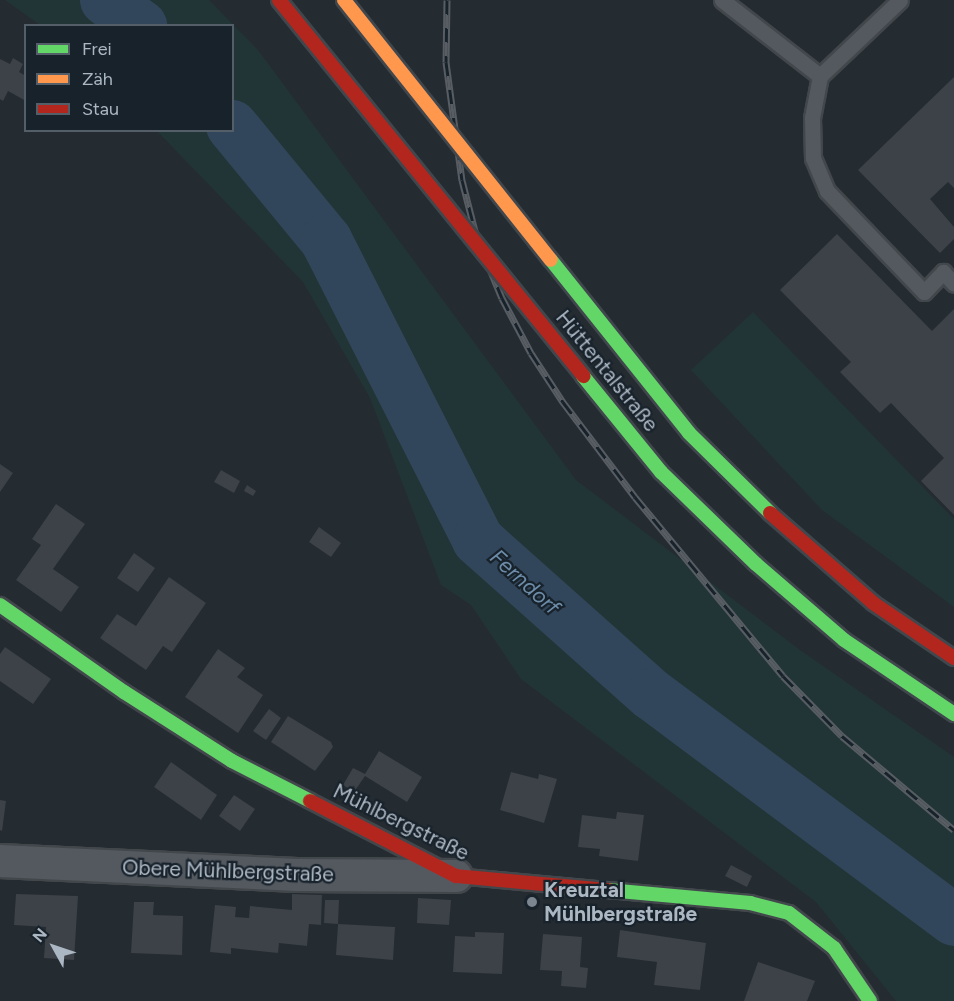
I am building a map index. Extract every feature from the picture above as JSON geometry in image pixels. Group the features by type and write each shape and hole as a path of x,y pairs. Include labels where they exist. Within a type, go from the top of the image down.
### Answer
{"main road":[{"name":"Hüttentalstraße","path":"279,0 661,472 756,564 844,640 954,714"},
{"name":"Hüttentalstraße","path":"344,0 689,433 788,531 873,603 954,658"},
{"name":"Mühlbergstraße","path":"0,605 124,692 232,761 456,876 750,903 789,913 834,948 870,1001"}],"street":[{"name":"Obere Mühlbergstraße","path":"0,861 297,874 456,876"}],"lane":[{"path":"722,0 820,75"},
{"path":"900,0 820,75 812,118 813,158 827,191 924,292 943,273 954,284"}],"green space":[{"path":"5,0 209,0 233,24 39,24"},
{"path":"234,26 258,50 576,480 800,650 954,757 954,1001 896,1001 816,902 521,679 471,605 441,585 370,398 303,282 158,132 234,132"},
{"path":"753,312 954,519 954,607 822,510 691,370"}],"building":[{"path":"13,58 23,64 19,72 24,75 24,100 8,91 3,101 0,99 0,59 10,64"},
{"path":"954,77 954,188 948,182 930,199 954,227 954,239 940,253 858,170"},
{"path":"837,234 932,331 954,309 954,515 921,481 944,458 891,403 880,413 840,372 851,362 780,290"},
{"path":"0,464 13,473 0,492"},
{"path":"221,470 240,481 234,493 214,482"},
{"path":"247,485 256,491 253,496 244,491"},
{"path":"56,504 85,524 53,569 79,587 61,612 16,580 41,545 32,539"},
{"path":"319,527 341,543 331,557 309,542"},
{"path":"134,553 155,568 138,592 117,578"},
{"path":"169,577 206,603 172,652 163,646 146,670 100,638 117,614 136,626"},
{"path":"5,647 51,679 33,704 0,681 0,654"},
{"path":"218,649 245,668 237,677 263,695 238,733 185,697"},
{"path":"269,709 281,718 266,740 253,731"},
{"path":"288,716 331,742 333,747 315,771 271,742"},
{"path":"379,751 422,777 407,802 365,776 354,792 343,785 353,768 365,774"},
{"path":"171,762 217,795 201,820 154,787"},
{"path":"511,772 538,779 539,774 557,779 544,823 500,810"},
{"path":"234,795 255,809 240,831 219,816"},
{"path":"0,800 6,801 2,831 0,830"},
{"path":"617,812 644,815 638,861 599,856 600,849 578,847 582,815 616,819"},
{"path":"731,865 752,876 747,887 725,876"},
{"path":"16,894 78,896 74,960 44,958 46,927 14,925"},
{"path":"292,894 322,895 321,925 309,924 307,946 279,943 278,953 231,948 231,954 210,952 215,905 236,907 235,917 249,918 250,906 292,910"},
{"path":"418,898 451,900 449,925 417,923"},
{"path":"325,900 339,900 338,924 324,923"},
{"path":"134,902 154,902 153,915 183,916 182,955 131,953"},
{"path":"338,924 395,927 393,960 336,955"},
{"path":"620,930 706,943 700,990 654,985 657,962 617,957"},
{"path":"475,932 504,933 502,974 453,972 455,936 475,937"},
{"path":"543,934 582,937 580,967 588,968 586,988 561,986 562,971 540,970"},
{"path":"758,962 815,981 807,1001 744,1001"}],"waterway":[{"name":"Ferndorf","path":"106,0 138,24"},
{"name":"Ferndorf","path":"234,128 326,240 478,540 651,694 954,920"}],"railway":[{"path":"447,0 446,62 462,180 476,235 502,298 531,353 563,402 635,497 783,676 842,736 954,830"}],"traffic: fast":[{"path":"551,260 689,433 770,513"},
{"path":"583,376 661,472 756,564 844,640 954,714"},
{"path":"0,605 124,692 232,761 310,801"},
{"path":"608,890 750,903 789,913 834,948 870,1001"}],"traffic: jam":[{"path":"279,0 583,376"},
{"path":"770,513 873,603 954,658"},
{"path":"310,801 456,876 608,890"}],"traffic: slow":[{"path":"344,0 551,260"}],"place":[{"name":"Kreuztal Mühlbergstraße","path":"532,902"}]}
